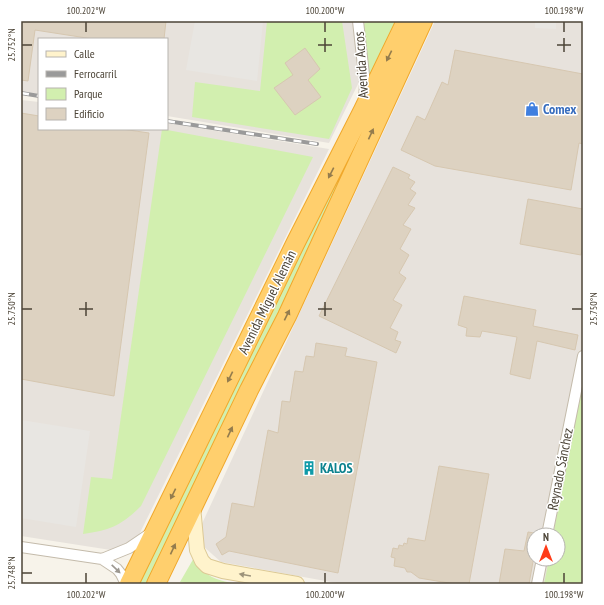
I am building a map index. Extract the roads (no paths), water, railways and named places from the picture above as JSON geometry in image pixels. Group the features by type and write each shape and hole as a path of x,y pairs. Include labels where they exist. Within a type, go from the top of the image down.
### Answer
{"highway":[{"name":"Avenida Miguel Alemán","path":"129,584 292,249 363,110 406,21"},
{"name":"Avenida Miguel Alemán","path":"156,584 287,316 423,21"}],"main road":[{"path":"193,506 197,550 202,561 207,566 223,571 297,584"}],"street":[{"name":"Avenida Acros","path":"358,21 365,84 363,110"},
{"name":"Reynado Sánchez","path":"549,527 583,356"},
{"path":"102,559 129,548 156,529"},
{"path":"21,547 102,559 117,569 126,584"},
{"path":"537,584 540,567"}],"railway":[{"path":"21,93 38,96"},
{"path":"168,121 317,144"}],"place":[{"name":"Comex","path":"532,109"},
{"name":"KALOS","path":"309,468"}]}
